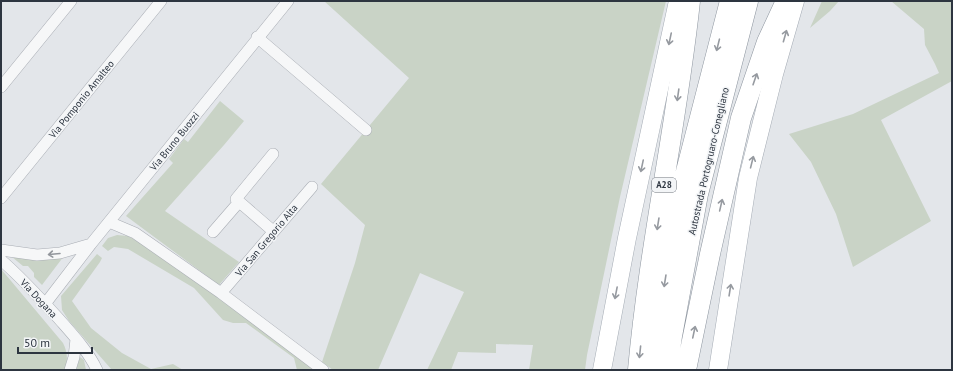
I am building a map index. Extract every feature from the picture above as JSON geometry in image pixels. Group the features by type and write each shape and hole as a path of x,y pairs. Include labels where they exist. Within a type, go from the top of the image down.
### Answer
{"highway":[{"name":"A28","path":"638,370 652,257 678,96 690,1"},
{"path":"686,370 708,262 741,118 767,42 786,1"},
{"name":"Autostrada Portogruaro-Conegliano","path":"651,370 682,187 738,5"},
{"name":"Autostrada Portogruaro-Conegliano","path":"667,370 698,194 738,5"}],"main road":[{"path":"602,370 627,238 678,1"},
{"path":"718,370 748,178 774,74 795,1"}],"street":[{"name":"Via Pomponio Amalteo","path":"1,198 161,1"},
{"name":"Via Bruno Buozzi","path":"45,304 91,244 257,37 288,1"},
{"path":"2,83 65,3"},
{"path":"257,37 366,130"},
{"path":"273,154 236,199 273,231"},
{"name":"Via San Gregorio Alta","path":"221,293 312,187"},
{"path":"213,232 239,202"},
{"path":"109,222 135,233 221,293 323,370"},
{"path":"1,250 37,255 60,254 91,244"},
{"name":"Via Dogana","path":"1,260 13,270 76,339 93,360 97,370"},
{"path":"70,370 74,357 76,339"}],"shaded area":[{"path":"324,1 666,1 620,197 585,370 529,370 533,345 496,344 496,353 458,352 451,370 427,370 464,292 420,273 378,370 333,370 322,362 355,263 365,225 321,184 409,78"},
{"path":"822,1 839,1 810,28"},
{"path":"891,1 952,1 952,81 881,120 931,221 853,267 836,214 811,162 789,134 853,114 939,73 925,45 924,29"},
{"path":"220,101 244,121 165,211 239,262 219,285 126,216 173,163 169,159 184,139 188,142"},
{"path":"117,235 128,236 155,251 317,370 297,370 294,358 246,323 233,323 223,320 194,288 128,249 114,247 108,251 102,246 108,238"},
{"path":"97,254 102,258 100,262 72,301 91,328 122,353 151,369 173,364 183,370 112,370 69,321 62,310 61,296"},
{"path":"64,256 42,285 34,277 34,273 28,266 23,266 12,257"},
{"path":"1,269 63,343 67,356 67,364 64,370 1,370"},
{"path":"80,357 84,360 86,370 76,370"}]}
